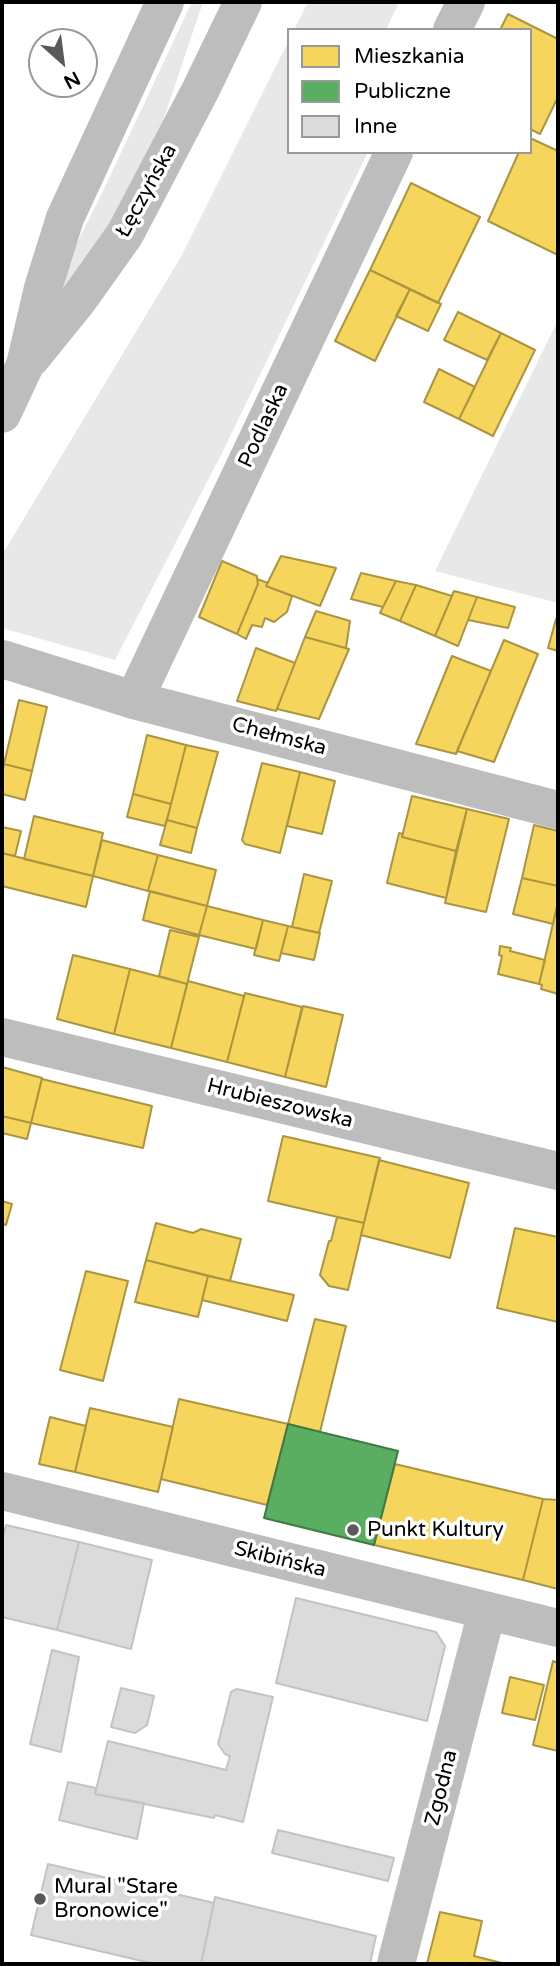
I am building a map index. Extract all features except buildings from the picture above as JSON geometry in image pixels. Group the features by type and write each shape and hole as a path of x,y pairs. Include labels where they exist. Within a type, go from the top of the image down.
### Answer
{"street":[{"name":"Łęczyńska","path":"2,414 25,365 43,288 65,218 165,2"},
{"name":"Łęczyńska","path":"25,365 78,300 125,234 243,2"},
{"path":"453,28 466,2"},
{"name":"Podlaska","path":"134,700 393,154"},
{"name":"Chełmska","path":"2,659 134,700 558,810"},
{"name":"Hrubieszowska","path":"2,1037 558,1171"},
{"name":"Skibińska","path":"2,1491 558,1628"},
{"name":"Zgodna","path":"396,1964 487,1611"}],"shaded area":[{"path":"192,2 203,2 153,143 77,287 52,293 102,193"},
{"path":"308,2 399,2 387,28 295,28"},
{"path":"287,44 287,154 367,154 222,453 115,660 2,628 2,555 182,255"},
{"path":"558,320 558,603 435,571"}],"place":[{"name":"Punkt Kultury","path":"353,1530"},
{"name":"Mural \"Stare Bronowice\"","path":"40,1899"}]}
